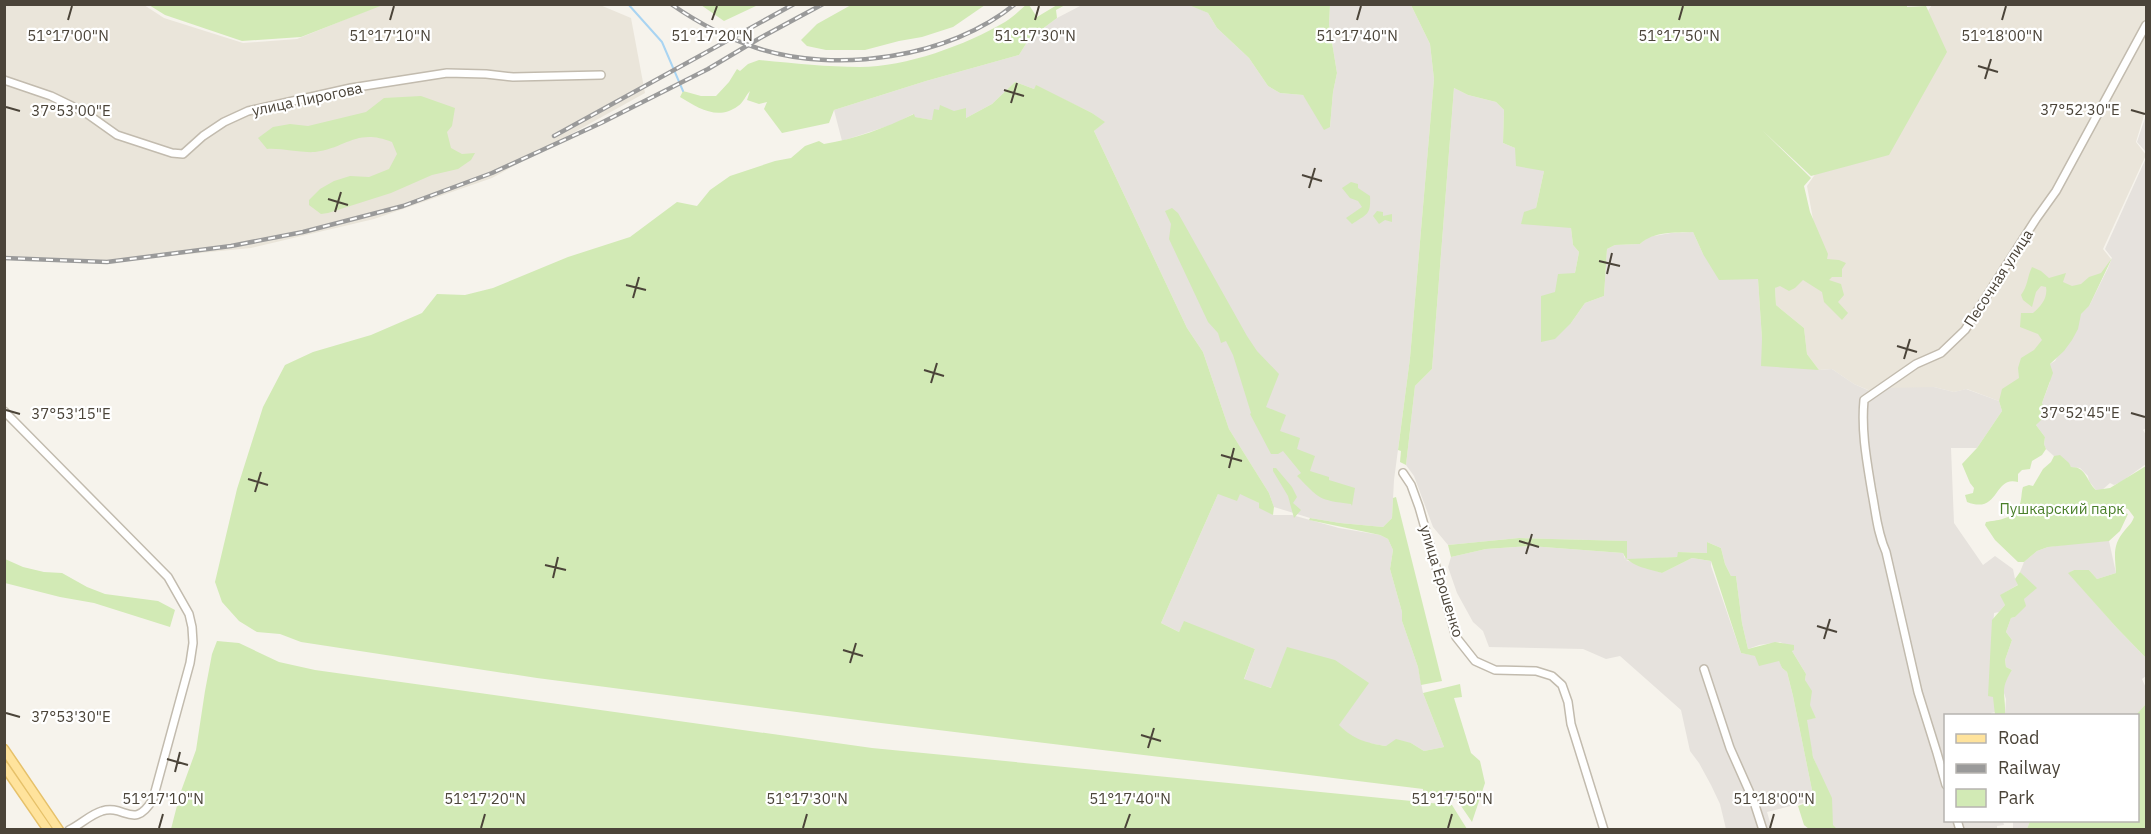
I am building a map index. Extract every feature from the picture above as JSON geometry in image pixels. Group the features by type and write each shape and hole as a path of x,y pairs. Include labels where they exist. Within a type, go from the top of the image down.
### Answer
{"main road":[{"path":"4,749 59,830"},
{"path":"4,766 48,830"}],"street":[{"name":"Песочная улица","path":"1944,778 1918,692 1886,552 1878,535 1863,439 1864,400 1916,364 1941,353 1965,330 2056,191 2146,25"},
{"name":"улица Пирогова","path":"4,80 51,96 86,113 117,135 172,153 183,154 203,136 224,122 248,111 351,88 447,73 486,74 513,78 601,75"},
{"path":"4,411 168,577 189,614 192,627 193,644 190,663 153,799 147,809 140,814 129,815 108,810 101,811 69,830"},
{"name":"улица Ерошенко","path":"1403,473 1411,485 1419,507 1456,637 1470,656 1474,661 1495,670 1536,671 1552,676 1562,685 1568,702 1571,724 1604,830"},
{"path":"1704,669 1730,748 1754,802 1763,830"}],"shaded area":[{"path":"1189,4 1208,13 1217,28 1249,58 1268,86 1280,93 1303,95 1330,127 1337,73 1329,24 1330,5 1411,5 1430,44 1434,79 1410,358 1394,480 1392,518 1383,527 1310,518 1274,507 1269,493 1229,429 1203,352 1187,328 1094,131 1104,122 1092,113 1036,86 1034,89 1015,82 992,104 966,118 954,111 939,110 932,120 914,117 913,114 894,124 842,141 834,110 1019,55 1029,39 1057,18 1082,5"},
{"path":"5,5 144,5 164,18 243,43 297,39 381,5 600,5 631,18 645,93 492,178 374,219 251,248 99,263 5,259"},
{"path":"1932,5 2146,5 2146,109 2136,142 2146,155 2103,249 2111,259 2089,306 1999,401 1967,389 1954,392 1934,387 1880,395 1854,384 1832,369 1819,370 1807,354 1804,328 1776,305 1775,288 1819,253 1807,186"},
{"path":"1454,88 1468,95 1496,102 1504,110 1503,143 1515,148 1544,171 1536,208 1571,228 1573,245 1579,252 1571,323 1585,303 1604,296 1607,249 1615,245 1640,244 1648,237 1693,232 1703,254 1758,279 1762,339 1819,370 1832,369 1854,384 1879,395 1887,388 1934,387 1954,392 1966,389 1999,401 2002,411 1977,448 1951,448 1954,523 1983,565 1995,556 2013,569 2015,579 2019,584 2001,595 2005,605 1999,612 1994,613 1989,693 1995,696 1996,712 1991,714 1944,714 1944,822 2003,822 2004,825 1997,826 1997,830 1837,829 1833,826 1830,797 1810,744 1806,719 1816,718 1810,706 1806,674 1788,646 1780,642 1748,649 1736,576 1731,576 1721,548 1707,542 1707,553 1679,552 1677,557 1626,560 1662,573 1692,558 1711,561 1741,653 1779,660 1782,668 1787,672 1814,800 1767,812 1772,829 1726,829 1720,804 1699,763 1690,751 1681,710 1620,656 1606,659 1583,649 1489,647 1483,631 1473,622 1457,593 1448,567 1451,557 1486,549 1530,546 1623,553 1625,559 1626,541 1519,538 1448,545 1433,527 1414,476 1406,465 1415,386 1432,369"},
{"path":"2146,115 2146,152 2137,142"},
{"path":"2146,158 2146,428 2143,430 2146,435 2146,464 2121,482 2114,485 2110,483 2102,490 2096,490 2080,468 2071,467 2060,456 2054,456 2046,449 2045,437 2036,425 2040,420 2042,403 2050,382 2050,364 2055,361 2080,315 2089,306 2108,268 2112,258 2105,249"},
{"path":"1240,493 1259,503 1273,515 1292,515 1339,528 1380,535 1388,539 1393,550 1390,569 1402,612 1402,621 1418,667 1423,693 1444,747 1424,751 1411,743 1386,746 1367,743 1352,737 1338,725 1272,688 1244,680 1255,649 1184,622 1179,632 1161,623 1218,494"},
{"path":"2109,541 2116,573 2097,579 2089,570 2074,570 2069,573 2146,658 2146,676 2142,679 2146,688 2146,704 2138,714 2005,714 2006,699 2003,690 2005,681 2012,670 2006,667 2005,660 2012,640 2006,632 2011,618 2015,617 2025,606 2024,599 2029,582 2020,572 2024,562 2037,551 2048,547"},
{"path":"2013,822 2030,822 2027,829 2013,830"}],"green space":[{"path":"1027,4 1037,17 1057,5 1065,5 1056,10 1057,18 1029,39 1019,55 834,110 829,123 782,133 764,109 767,102 759,104 747,100 750,91 740,105 731,110 716,113 680,97 683,91 701,96 716,96 737,69 740,71 748,64 759,60 860,67 916,59 989,31 1008,20"},
{"path":"1907,4 1907,7 1926,6 1947,52 1889,155 1811,176 1762,130 1811,178 1804,186 1810,212 1828,254 1827,259 1846,263 1842,269 1842,277 1832,277 1829,280 1841,284 1844,295 1838,302 1848,313 1842,320 1824,302 1822,292 1803,280 1789,291 1780,286 1775,288 1776,305 1804,328 1807,354 1819,370 1761,366 1762,339 1758,279 1719,280 1693,232 1658,235 1640,244 1615,245 1607,249 1604,296 1585,303 1571,323 1555,339 1541,342 1541,296 1555,292 1558,274 1575,273 1579,252 1573,245 1571,228 1521,224 1524,212 1536,208 1544,171 1516,166 1515,148 1503,143 1504,110 1496,102 1468,95 1454,88 1432,369 1415,386 1406,465 1400,462 1401,451 1398,450 1410,358 1434,79 1430,44 1411,5"},
{"path":"149,5 383,5 301,37 242,41 165,15"},
{"path":"701,5 758,5 724,21"},
{"path":"851,5 985,5 953,27 922,37 865,50 826,50 807,46 801,40 817,24"},
{"path":"1189,5 1330,5 1329,24 1337,73 1330,127 1324,130 1303,95 1280,93 1268,86 1249,58 1217,28 1208,13"},
{"path":"1015,82 1034,89 1036,85 1105,122 1094,131 1187,328 1203,352 1229,429 1269,493 1274,507 1273,515 1259,508 1259,503 1240,494 1237,501 1218,494 1161,623 1179,632 1184,621 1255,649 1244,679 1271,688 1287,647 1335,660 1369,683 1339,725 1355,737 1379,745 1386,746 1396,739 1411,743 1424,751 1444,747 1423,693 1460,684 1462,697 1454,698 1471,753 1480,761 1485,783 1472,822 1457,800 1423,797 1423,789 881,723 537,678 301,642 280,634 257,632 239,621 222,602 215,582 237,489 263,407 285,365 313,352 371,335 422,313 437,294 465,295 493,288 568,257 630,237 677,202 697,206 710,190 730,176 791,158 805,146 819,141 824,144 858,136 914,114 915,117 932,120 934,109 939,110 940,105 954,111 966,108 966,118 992,104"},
{"path":"421,96 455,108 452,126 447,132 451,148 462,154 475,153 471,160 458,169 432,175 391,193 328,213 321,214 309,205 309,200 320,189 334,181 350,176 369,177 389,169 397,154 392,142 380,138 360,138 326,150 309,152 267,149 258,138 273,127 290,124 308,126 366,112 384,98"},
{"path":"1351,182 1358,184 1358,188 1370,196 1369,211 1352,224 1346,218 1362,207 1342,188"},
{"path":"1172,208 1178,213 1247,336 1257,351 1279,374 1266,407 1286,415 1280,431 1300,438 1297,449 1315,456 1310,471 1355,488 1352,506 1320,497 1297,476 1301,473 1283,451 1271,454 1250,414 1233,355 1226,341 1221,343 1218,333 1208,322 1169,239 1171,224 1165,211"},
{"path":"1377,211 1383,212 1383,216 1392,214 1392,222 1385,220 1379,224 1373,216"},
{"path":"2112,258 2089,306 2081,314 2078,329 2072,340 2050,364 2053,373 2042,403 2047,414 2036,425 2045,437 2046,449 2042,455 2032,461 2030,469 2022,470 2018,474 2018,482 2010,481 2004,484 1991,500 1985,503 1978,505 1967,502 1965,495 1973,493 1974,488 1962,464 1977,448 2002,411 1999,401 2002,389 2019,378 2018,368 2021,358 2034,350 2042,340 2038,334 2020,327 2021,313 2033,313 2041,305 2046,295 2046,287 2041,286 2036,292 2032,307 2023,300 2021,295 2032,267 2049,278 2066,273 2063,282 2072,286 2081,284 2089,277 2101,273"},
{"name":"Пушкарский парк","path":"2060,455 2071,467 2080,469 2096,490 2110,488 2146,466 2146,658 2068,573 2074,570 2089,570 2097,579 2116,573 2116,545 2134,517 2128,509 2118,506 2116,509 2128,514 2120,531 2109,541 2048,547 2037,551 2024,562 2018,562 1995,540 1985,525 1986,522 2004,518 2016,511 2020,504 2023,487 2033,486 2054,456"},
{"path":"1273,468 1276,468 1292,487 1297,497 1293,503 1301,510 1294,518 1288,496"},
{"path":"1396,497 1442,681 1421,685 1418,667 1402,621 1402,612 1390,569 1393,550 1388,539 1380,535 1309,520 1310,518 1383,527 1392,518 1393,498"},
{"path":"1519,538 1627,541 1627,559 1623,553 1530,546 1486,549 1451,557 1448,545"},
{"path":"1707,542 1721,548 1731,576 1736,576 1748,649 1775,642 1794,645 1792,651 1806,674 1805,680 1812,691 1810,705 1816,718 1807,720 1813,757 1832,798 1833,825 1837,829 1809,829 1804,825 1798,806 1814,800 1787,672 1779,661 1759,666 1755,656 1741,653 1711,561 1692,558 1662,573 1634,564 1627,559 1677,557 1678,552 1707,553"},
{"path":"5,559 23,567 62,573 105,594 158,601 175,610 170,627 94,603 5,583"},
{"path":"2020,572 2037,588 2024,599 2026,606 2011,618 2006,632 2012,640 2005,660 2006,667 2012,670 2004,688 2005,714 1995,714 1993,697 1988,696 1992,620 2005,605 2000,595 2018,585 2015,579"},
{"path":"217,641 239,643 279,662 315,670 872,748 1452,805 1467,829 171,829 180,794 196,750 212,654"},
{"path":"2146,704 2146,829 2027,829 2030,822 2139,822 2139,714 2137,714"}],"waterway":[{"path":"628,4 662,42 683,91"}],"railway":[{"path":"671,4 712,29 757,48 788,56 822,60 856,60 926,49 988,22 1015,4"},
{"path":"554,136 794,4"},
{"path":"4,258 107,262 231,246 303,232 403,206 492,173 601,123 708,69 823,4"}]}
